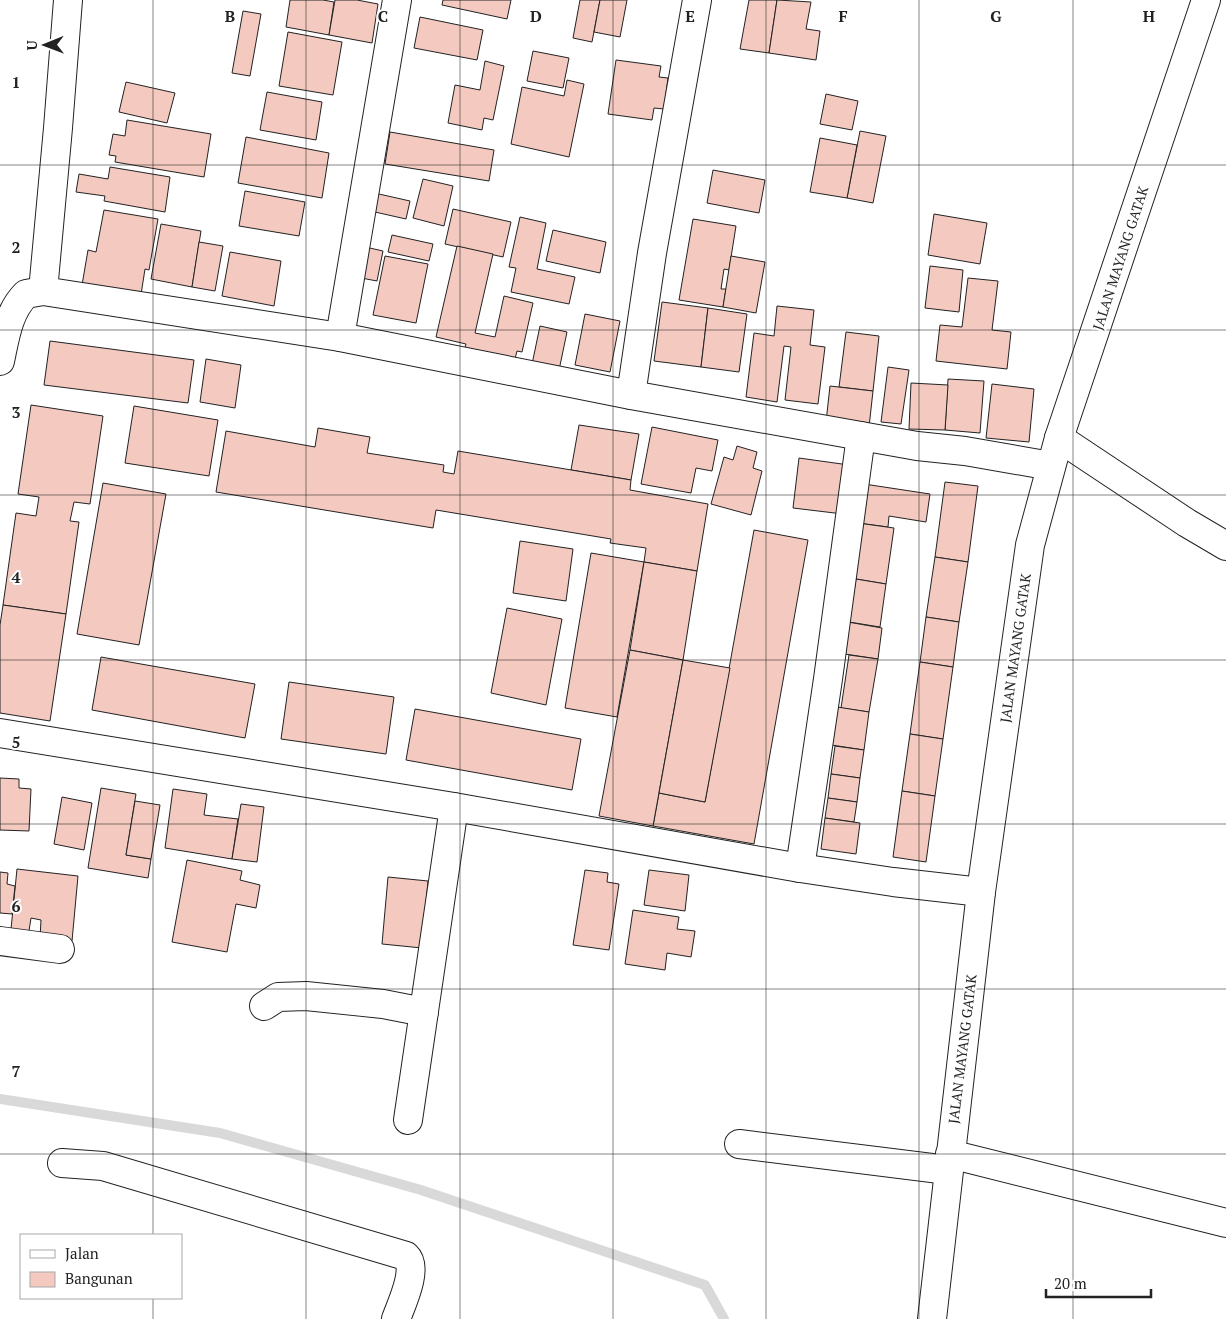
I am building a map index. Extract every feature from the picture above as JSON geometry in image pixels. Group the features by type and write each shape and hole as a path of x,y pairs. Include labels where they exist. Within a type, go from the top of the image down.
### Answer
{"street":[{"path":"43,291 68,0"},
{"path":"340,338 397,0"},
{"path":"631,395 652,253 697,0"},
{"name":"JALAN MAYANG GATAK","path":"932,1319 981,892 1026,567 1036,518 1059,438 1206,0"},
{"path":"0,361 6,329 15,308 26,294 43,291 340,338 631,395 860,436 1051,466"},
{"path":"800,868 830,669 860,436"},
{"path":"1059,438 1187,523 1226,546"},
{"path":"0,733 454,807 800,868 893,882 981,892"},
{"path":"408,1120 454,807"},
{"path":"0,941 60,950"},
{"path":"264,1006 278,997 306,996 383,1004 424,1012"},
{"path":"739,1144 949,1162 1226,1223"},
{"path":"62,1163 103,1166 406,1256 410,1262 411,1271 406,1296 396,1319"}],"building":[{"path":"290,0 334,2 329,35 286,27"},
{"path":"335,0 357,0 378,4 372,43 329,35"},
{"path":"443,0 511,0 507,19 442,5"},
{"path":"580,0 600,0 592,42 573,38"},
{"path":"600,0 627,0 620,37 594,32"},
{"path":"749,0 777,0 769,53 740,49"},
{"path":"777,0 811,2 806,29 820,31 816,60 769,53"},
{"path":"243,11 261,14 250,76 232,73"},
{"path":"420,17 483,30 477,60 414,48"},
{"path":"288,32 342,42 333,95 279,86"},
{"path":"533,51 569,58 563,88 527,81"},
{"path":"616,60 661,66 659,77 668,78 664,109 654,108 652,120 608,114"},
{"path":"485,61 504,66 493,120 484,118 482,130 448,123 455,85 480,90"},
{"path":"567,80 584,84 569,157 511,144 522,87 564,96"},
{"path":"126,82 175,93 167,123 119,112"},
{"path":"267,92 322,102 316,140 260,130"},
{"path":"826,94 858,101 852,130 820,124"},
{"path":"127,120 211,134 204,177 115,162 116,156 109,155 113,134 125,136"},
{"path":"860,131 886,136 873,203 847,198"},
{"path":"390,132 494,150 489,181 385,164"},
{"path":"246,137 329,153 322,198 238,183"},
{"path":"820,138 857,145 847,198 810,192"},
{"path":"110,167 170,177 165,212 104,201 105,196 76,192 79,174 108,179"},
{"path":"713,170 765,180 759,213 707,203"},
{"path":"423,179 453,186 444,226 413,218"},
{"path":"245,191 305,202 299,236 239,226"},
{"path":"370,192 410,201 406,219 366,210"},
{"path":"453,209 511,222 503,257 445,244"},
{"path":"104,210 158,219 149,270 145,269 140,301 81,291 88,250 96,252"},
{"path":"934,214 987,223 980,264 928,255"},
{"path":"520,217 546,223 537,269 575,277 569,304 511,292 516,268 509,267"},
{"path":"693,219 736,226 729,270 724,269 721,289 726,289 723,307 679,300"},
{"path":"161,224 201,231 192,287 151,279"},
{"path":"553,230 606,242 600,273 546,261"},
{"path":"392,235 433,244 429,261 388,252"},
{"path":"199,242 223,246 215,291 192,287"},
{"path":"361,246 383,251 377,281 356,277"},
{"path":"457,246 493,254 475,333 495,337 504,296 533,303 522,352 517,351 514,363 464,351 466,344 436,337"},
{"path":"230,252 281,261 274,306 222,296"},
{"path":"385,256 428,264 416,323 373,315"},
{"path":"731,256 765,262 756,313 723,307"},
{"path":"930,266 963,270 959,312 925,308"},
{"path":"968,278 998,281 992,330 1011,332 1007,369 936,361 940,325 962,327"},
{"path":"662,302 708,308 701,367 654,361"},
{"path":"777,306 814,310 810,345 825,347 818,404 785,400 791,347 784,346 777,402 746,397 754,333 774,336"},
{"path":"708,308 747,314 739,372 701,367"},
{"path":"585,314 620,321 610,372 575,365"},
{"path":"540,326 567,332 558,375 531,369"},
{"path":"846,332 879,336 873,391 839,387"},
{"path":"50,341 194,360 188,403 44,385"},
{"path":"206,359 241,365 235,408 200,402"},
{"path":"888,367 909,370 901,424 881,422"},
{"path":"948,379 984,381 980,433 945,430"},
{"path":"911,383 948,385 945,430 909,429"},
{"path":"992,384 1034,389 1029,442 986,438"},
{"path":"830,386 873,391 869,427 826,422"},
{"path":"31,405 103,416 90,504 74,502 70,521 79,522 66,614 3,605 16,513 36,516 39,497 18,494"},
{"path":"134,406 218,420 209,476 125,463"},
{"path":"579,425 639,434 631,480 571,470"},
{"path":"652,427 718,440 712,471 696,468 691,493 641,484"},
{"path":"318,428 370,437 367,453 444,465 443,472 454,474 458,451 631,480 630,490 708,504 697,571 644,562 646,548 610,543 611,539 436,510 433,528 216,492 226,431 315,447"},
{"path":"737,446 757,452 753,468 762,471 751,515 711,504 724,457 733,460"},
{"path":"799,458 849,465 843,514 793,508"},
{"path":"945,482 978,486 968,562 935,557"},
{"path":"103,483 166,494 139,645 77,634"},
{"path":"864,484 930,494 926,522 889,516 888,527 858,523"},
{"path":"858,523 894,528 886,584 850,578"},
{"path":"754,530 808,540 754,844 653,826 659,793 705,802"},
{"path":"520,541 573,549 566,601 513,593"},
{"path":"591,553 644,562 617,717 565,708"},
{"path":"935,557 968,562 959,622 926,617"},
{"path":"644,562 697,571 683,660 630,650"},
{"path":"856,579 886,584 880,627 849,622"},
{"path":"3,605 66,614 50,721 0,713 0,625"},
{"path":"507,608 562,619 546,705 491,693"},
{"path":"926,617 959,622 953,667 920,662"},
{"path":"842,621 882,628 878,659 838,653"},
{"path":"630,650 683,660 653,826 599,816"},
{"path":"849,655 878,659 869,712 841,708"},
{"path":"101,657 255,684 245,738 92,710"},
{"path":"683,660 730,668 705,802 659,793"},
{"path":"920,662 953,667 943,739 910,734"},
{"path":"289,682 394,697 386,754 281,739"},
{"path":"831,706 869,712 864,750 825,744"},
{"path":"415,709 581,739 572,790 406,760"},
{"path":"910,734 943,739 935,796 902,791"},
{"path":"835,746 864,750 860,778 831,774"},
{"path":"831,774 860,778 857,802 828,798"},
{"path":"0,778 19,779 19,788 31,789 29,831 0,830"},
{"path":"101,788 136,794 126,855 151,859 148,878 88,868"},
{"path":"173,789 207,794 204,815 238,819 232,859 165,848"},
{"path":"902,791 935,796 926,862 893,857"},
{"path":"62,797 92,803 84,850 54,844"},
{"path":"828,798 857,802 854,822 825,818"},
{"path":"135,801 160,805 151,859 126,855"},
{"path":"241,804 264,807 257,862 232,859"},
{"path":"825,818 860,823 856,854 821,849"},
{"path":"187,860 242,871 240,880 260,885 256,908 236,904 227,952 172,942"},
{"path":"17,869 78,876 72,941 40,938 41,920 31,918 29,931 11,929"},
{"path":"585,870 608,873 607,882 619,884 609,950 573,945"},
{"path":"649,870 689,875 685,911 644,905"},
{"path":"0,872 8,873 7,884 15,886 12,914 0,913"},
{"path":"388,877 428,881 422,948 382,944"},
{"path":"633,910 679,917 677,929 695,931 691,957 667,953 665,970 625,964"}],"waterway":[{"path":"0,1099 220,1133 421,1190 705,1285 724,1319"}]}
